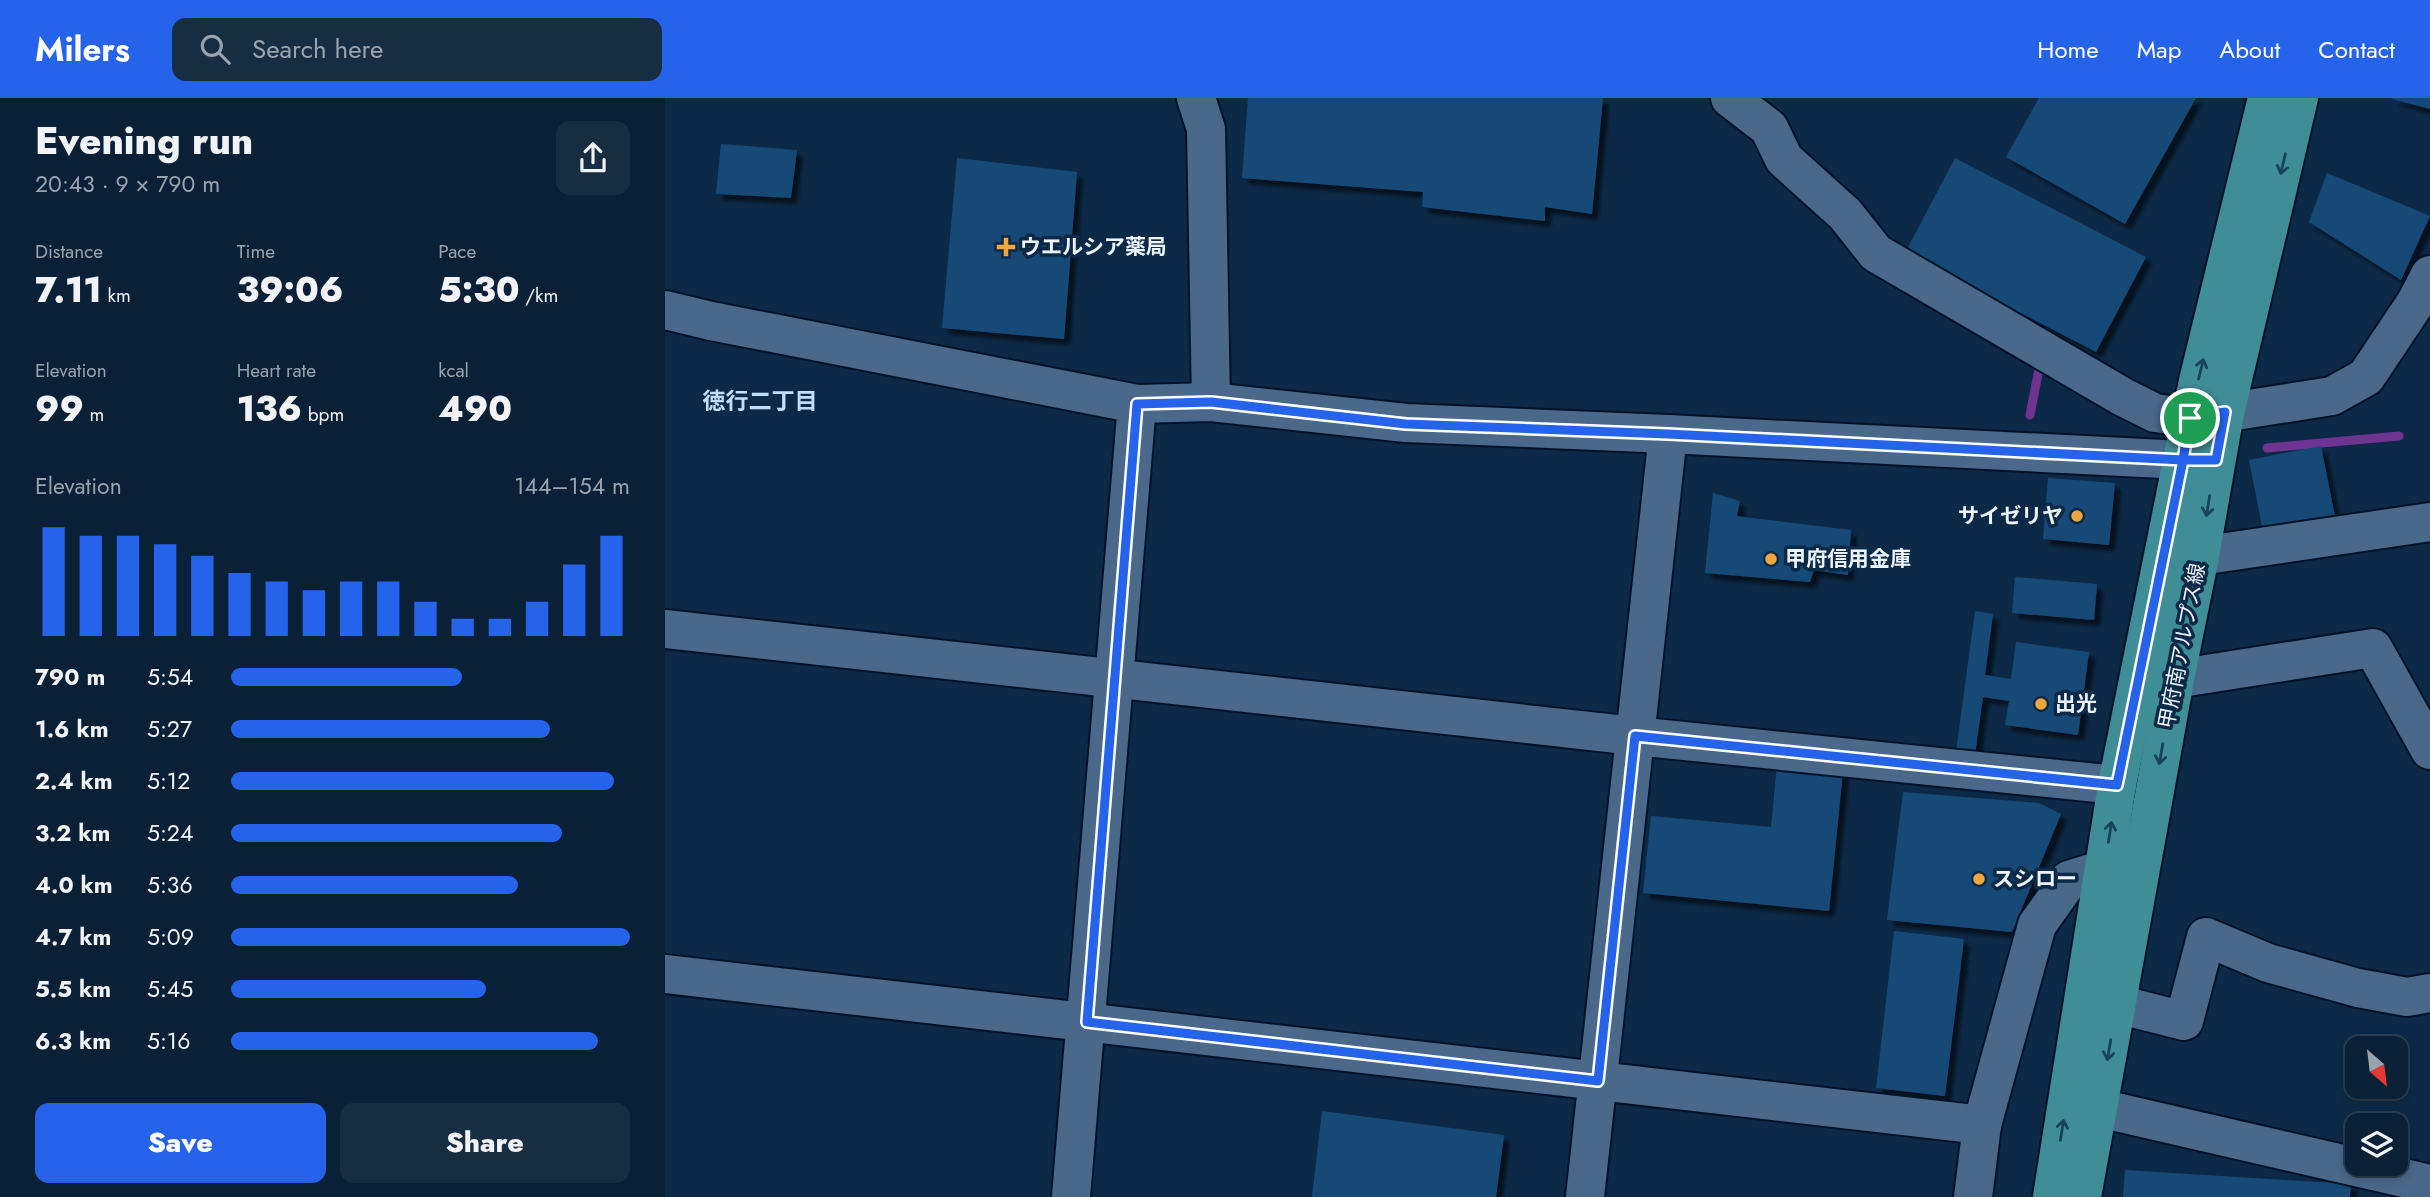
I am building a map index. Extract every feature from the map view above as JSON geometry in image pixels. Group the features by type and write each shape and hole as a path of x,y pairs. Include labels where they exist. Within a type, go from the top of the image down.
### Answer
{"main road":[{"name":"甲府南アルプス線","path":"2052,1197 2117,785 2199,460 2266,98"},
{"name":"甲府南アルプス線","path":"2208,415 2299,98"},
{"name":"甲府南アルプス線","path":"2082,1197 2175,679 2200,556 2199,460"}],"street":[{"path":"1196,98 1206,129 1211,402"},
{"path":"1730,98 1769,128 1784,159 1845,214 1876,253 2155,413 2208,415 2332,396 2366,377 2416,302 2430,275"},
{"path":"665,310 1137,404 1211,402 1406,424 2199,460"},
{"path":"1071,1197 1137,404"},
{"path":"1585,1197 1668,434"},
{"path":"2200,556 2430,522"},
{"path":"665,629 1635,736 2117,785"},
{"path":"2175,679 2373,648 2430,750"},
{"path":"1973,1197 1983,1125 2037,925 2069,880 2104,869"},
{"path":"2117,1004 2184,1021 2206,937 2268,963 2358,988 2407,997 2430,993"},
{"path":"665,974 1983,1125"},
{"path":"2099,1108 2430,1184"}],"building":[{"path":"1248,98 1603,98 1592,214 1545,207 1545,221 1422,207 1423,192 1242,178"},
{"path":"2039,98 2196,98 2125,224 2006,157"},
{"path":"2392,98 2430,98 2430,109 2392,99"},
{"path":"721,144 797,150 791,198 716,194"},
{"path":"957,158 1077,172 1064,339 942,328"},
{"path":"1955,158 2146,257 2096,352 1905,253"},
{"path":"2327,173 2430,216 2401,280 2309,222"},
{"path":"2321,446 2335,517 2263,531 2249,460"},
{"path":"2048,478 2115,483 2109,545 2043,539"},
{"path":"1713,493 1740,501 1737,516 1851,530 1848,575 1814,570 1810,582 1705,573"},
{"path":"2015,577 2097,584 2094,620 2012,613"},
{"path":"1975,611 1993,614 1985,675 2011,679 2016,642 2089,652 2078,735 2005,725 2009,701 1983,697 1975,754 1956,752"},
{"path":"1777,764 1843,771 1829,911 1643,893 1651,816 1771,827"},
{"path":"1903,792 2039,803 2061,814 2012,932 1887,920"},
{"path":"1894,931 1964,939 1945,1096 1876,1088"},
{"path":"1322,1111 1504,1135 1496,1197 1312,1197"},
{"path":"2125,1170 2351,1184 2350,1197 2123,1197"}],"waterway":[{"path":"2030,415 2040,364 2038,363"},
{"path":"2267,448 2399,436"}],"place":[{"name":"ウエルシア薬局","path":"1006,247"},
{"name":"サイゼリヤ","path":"2077,516"},
{"name":"甲府信用金庫","path":"1771,559"},
{"name":"出光","path":"2041,704"},
{"name":"スシロー","path":"1979,879"}],"district":[{"name":"徳行二丁目","path":"760,401"}],"route":[{"path":"2190,418 2183,460 1668,434 1406,424 1211,402 1137,404 1087,1022 1598,1081 1635,736 2117,785 2183,460 2216,460 2225,412 2190,418"}]}
